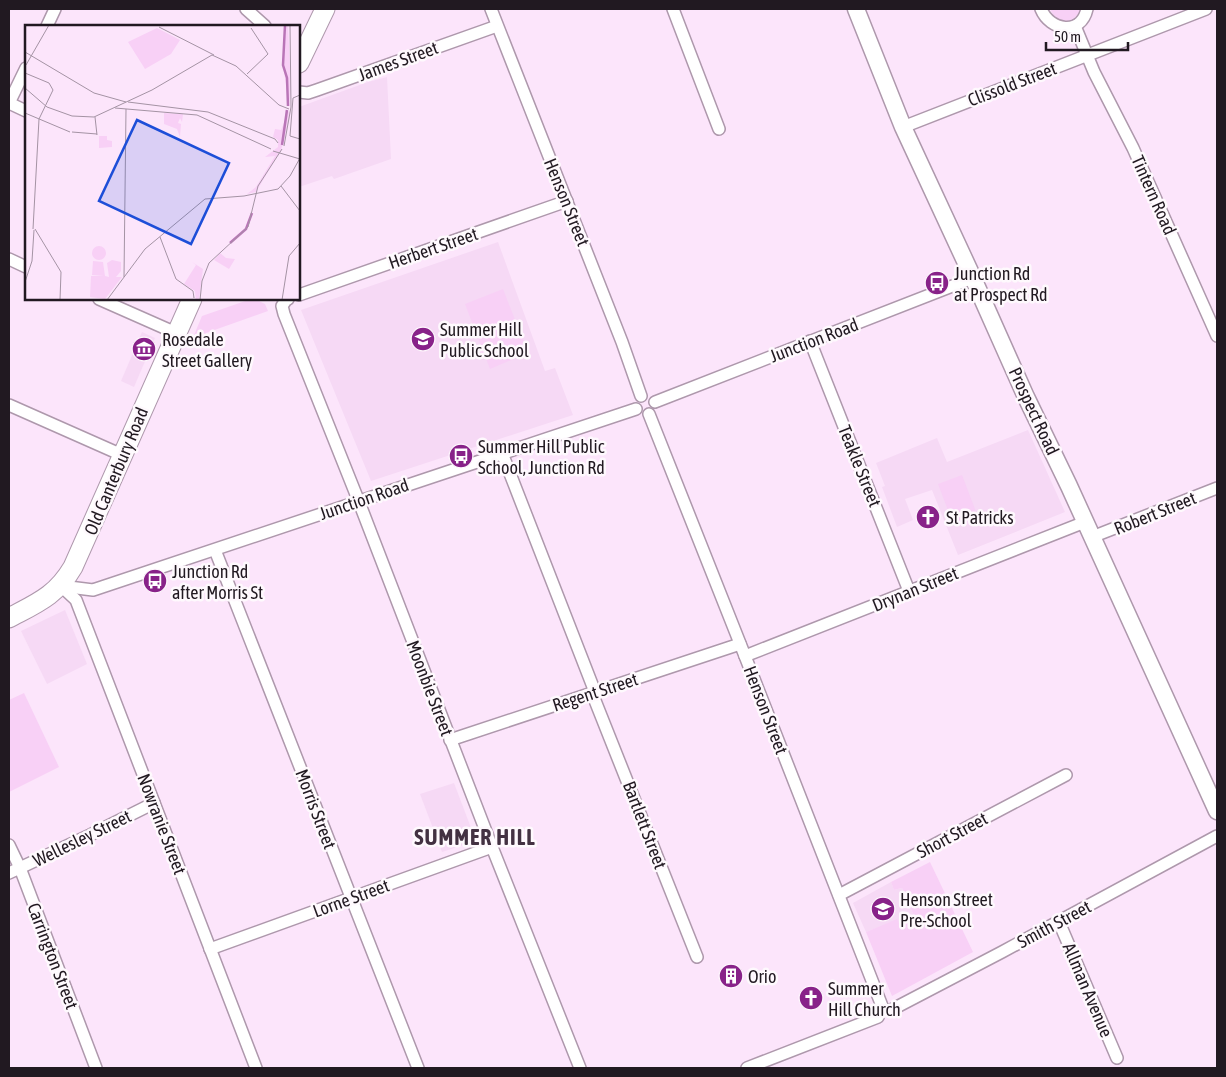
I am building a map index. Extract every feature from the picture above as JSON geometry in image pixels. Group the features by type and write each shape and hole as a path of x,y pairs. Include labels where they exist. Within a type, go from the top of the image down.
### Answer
{"main road":[{"path":"300,59 326,9"},
{"name":"Old Canterbury Road","path":"9,618 47,598 61,586 74,568 192,300"}],"street":[{"path":"47,25 55,9"},
{"path":"246,9 264,25"},
{"name":"Henson Street","path":"491,9 641,396"},
{"path":"673,9 718,129"},
{"name":"Prospect Road","path":"856,9 903,127 1217,811"},
{"path":"1040,9 1052,23 1066,28 1082,22 1088,9"},
{"name":"Clissold Street","path":"903,127 1206,9"},
{"name":"James Street","path":"300,92 308,93 318,90 497,26"},
{"name":"Tintern Road","path":"1075,26 1087,56 1133,148 1217,336"},
{"path":"25,70 9,103 25,111"},
{"name":"Herbert Street","path":"300,295 567,201"},
{"path":"9,259 25,267"},
{"name":"Junction Road","path":"654,402 973,278"},
{"path":"101,300 176,333"},
{"name":"Moonbie Street","path":"285,302 450,740 580,1068"},
{"name":"Teakle Street","path":"810,342 909,591"},
{"path":"641,396 649,396 654,402 653,410 649,414 643,414 636,409 636,403 641,396"},
{"path":"9,405 122,455"},
{"name":"Junction Road","path":"61,586 93,590 636,409"},
{"name":"Henson Street","path":"649,414 746,656 884,1011"},
{"name":"Bartlett Street","path":"502,453 697,958"},
{"name":"Robert Street","path":"1092,538 1217,488"},
{"name":"Drynan Street","path":"746,656 1085,522"},
{"name":"Morris Street","path":"215,550 418,1068"},
{"name":"Nowranie Street","path":"61,586 76,600 256,1068"},
{"name":"Junction Road","path":"76,600 90,595 93,590"},
{"name":"Regent Street","path":"450,740 740,644"},
{"name":"Short Street","path":"839,895 1066,775"},
{"name":"Wellesley Street","path":"9,873 154,803"},
{"name":"Smith Street","path":"747,1068 884,1011 1058,922 1217,836"},
{"name":"Carrington Street","path":"9,845 20,868 96,1068"},
{"name":"Lorne Street","path":"210,949 492,847"},
{"name":"Allman Avenue","path":"1058,922 1117,1058"}],"shaded area":[{"path":"1050,9 1081,9 1070,21 1061,21 1053,15"},
{"path":"387,77 391,159 334,179 332,176 300,187 300,107"},
{"name":"Summer Hill Public School","path":"498,242 545,371 555,368 573,415 371,481 301,310"},
{"path":"503,289 528,353 490,369 465,304"},
{"path":"248,300 257,300 265,304 268,311 206,333 208,341 189,347 202,316"},
{"path":"142,332 155,338 134,387 121,381"},
{"path":"1028,430 1065,512 958,555 932,490 905,499 913,520 897,527 882,487 885,486 876,463 937,438 947,462"},
{"path":"962,475 978,517 954,526 938,484"},
{"path":"65,610 87,664 47,684 21,631"},
{"path":"24,693 59,767 9,792 9,700"},
{"path":"454,783 476,841 442,852 420,794"},
{"path":"930,862 973,952 892,996 866,932 897,919 899,923 914,916 902,888 894,890 891,882"},
{"name":"Henson Street Pre-School","path":"891,882 894,890 902,888 914,916 898,923 897,920 866,932 853,903"}],"place":[{"name":"Junction Rd at Prospect Rd","path":"937,283"},
{"name":"Summer Hill Public School","path":"423,339"},
{"name":"Rosedale Street Gallery","path":"144,349"},
{"name":"Summer Hill Public School, Junction Rd","path":"461,456"},
{"name":"St Patricks","path":"928,517"},
{"name":"Junction Rd after Morris St","path":"155,581"},
{"name":"Henson Street Pre-School","path":"883,909"},
{"name":"Orio","path":"731,976"},
{"name":"Summer Hill Church","path":"811,998"}],"district":[{"name":"SUMMER HILL","path":"475,837"}]}
